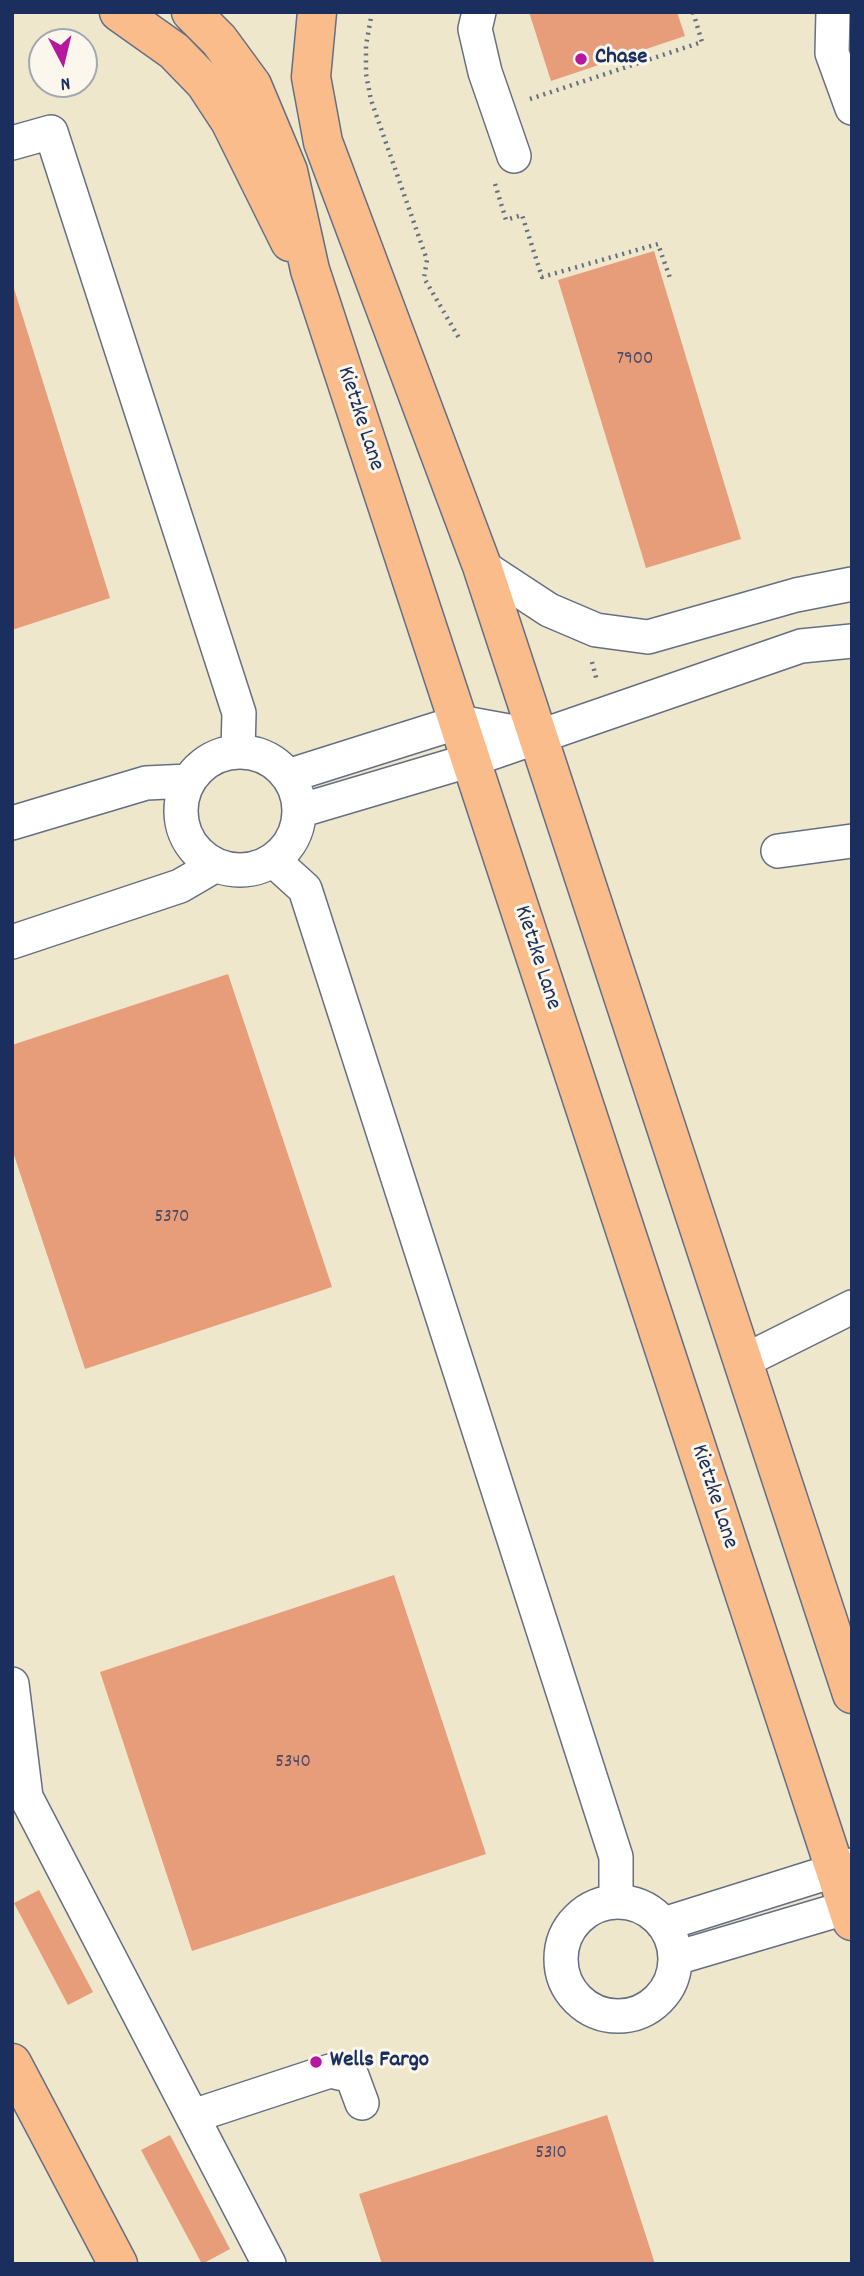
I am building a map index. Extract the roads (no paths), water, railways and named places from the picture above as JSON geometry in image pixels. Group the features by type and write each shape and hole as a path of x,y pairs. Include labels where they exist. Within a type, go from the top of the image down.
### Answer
{"main road":[{"path":"119,12 173,51 205,83 231,120 288,239 310,270"},
{"name":"Kietzke Lane","path":"191,12 219,40 252,85 270,122 288,171 310,270 471,760 843,1867 850,1911"},
{"path":"317,12 311,77 323,142 482,566 852,1694"},
{"path":"12,2063 118,2264"}],"street":[{"path":"479,12 475,29 485,72 498,110 504,169"},
{"path":"833,12 832,53 852,108"},
{"path":"12,143 51,132 239,713 238,752"},
{"path":"482,566 549,610 596,630 648,637 796,595 852,584"},
{"path":"299,811 471,760 801,646 852,641"},
{"path":"288,776 459,722 538,737"},
{"path":"238,752 257,754 274,763 288,776 296,793 299,811 296,830 287,846 273,860 256,868 236,870 216,865 200,854 187,839 181,819 182,800 189,781 202,766 219,755 238,752"},
{"path":"12,823 146,783 189,781"},
{"path":"778,851 852,841"},
{"path":"273,860 305,889 617,1857 616,1901"},
{"path":"12,942 180,886 216,865"},
{"path":"742,1362 852,1307"},
{"path":"12,1684 26,1797 269,2264"},
{"path":"664,1924 843,1867"},
{"path":"616,1901 634,1903 651,1911 664,1924 673,1940 676,1958 674,1976 666,1992 653,2005 637,2014 617,2017 597,2013 580,2003 568,1987 561,1968 561,1949 568,1930 581,1915 598,1905 616,1901"},
{"path":"676,1958 850,1911"},
{"path":"192,2116 330,2071 352,2077 362,2103"}],"place":[{"name":"Chase","path":"581,59"},
{"name":"Wells Fargo","path":"316,2062"}]}
